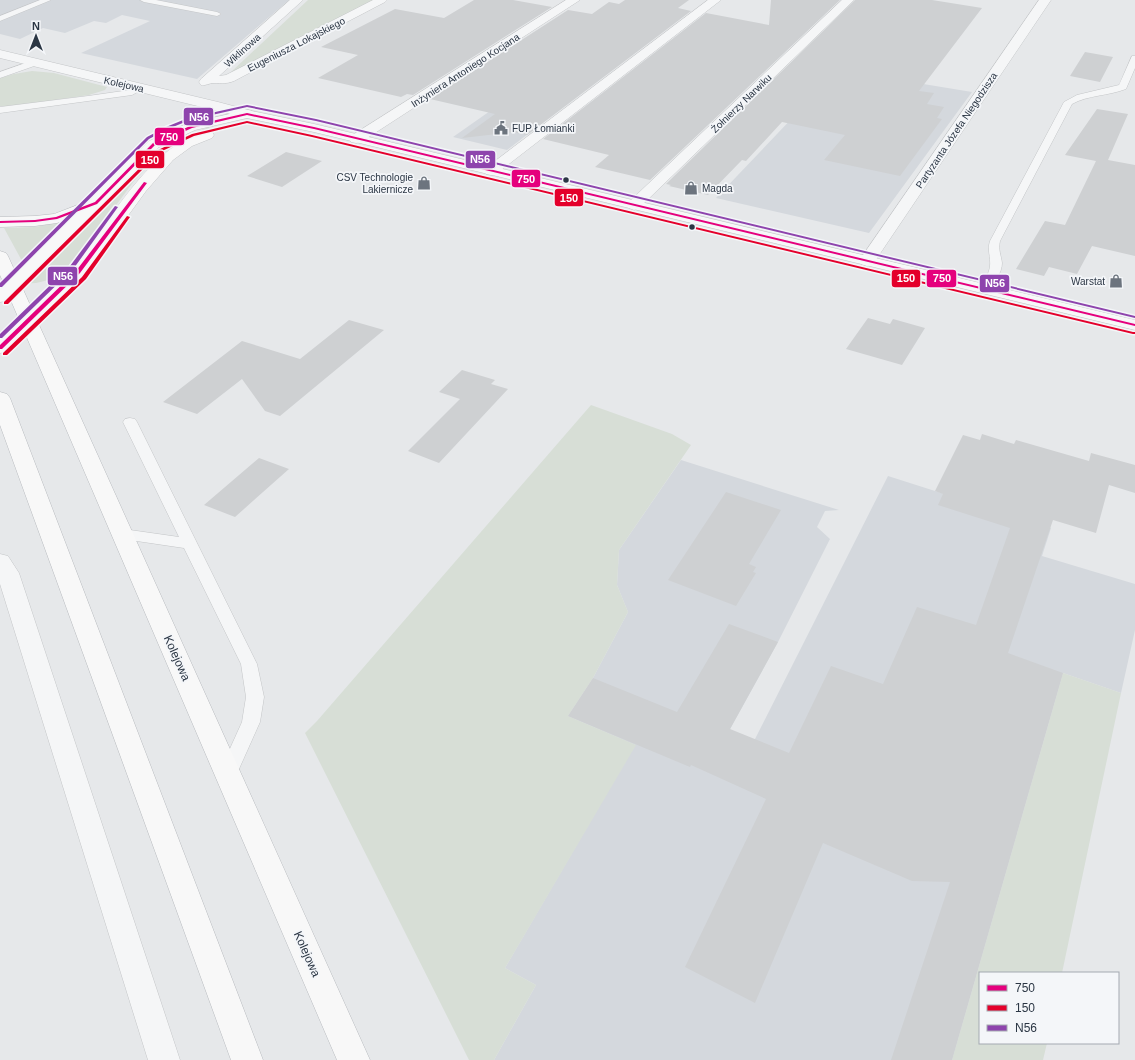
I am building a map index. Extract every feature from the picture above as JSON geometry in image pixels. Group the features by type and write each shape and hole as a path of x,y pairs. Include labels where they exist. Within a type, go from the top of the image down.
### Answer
{"main road":[{"path":"0,348 78,272 141,188 168,157 187,143 233,126 247,114"},
{"path":"0,297 154,144 170,134 192,127 247,114 314,128 491,172 1135,325"},
{"path":"0,222 35,221 57,218 96,203"},
{"name":"Kolejowa","path":"0,256 354,1060"},
{"path":"0,398 6,427 247,1060"}],"street":[{"name":"Wiklinowa","path":"186,98 297,0"},
{"name":"Eugeniusza Lokajskiego","path":"209,79 224,80 230,78 381,0"},
{"name":"Inżyniera Antoniego Kocjana","path":"356,139 574,0"},
{"path":"491,172 715,0"},
{"name":"Żołnierzy Narwiku","path":"634,205 848,0"},
{"name":"Partyzanta Józefa Niegodzisza","path":"867,261 1045,0"},
{"name":"Kolejowa","path":"0,54 247,114"},
{"path":"0,562 8,573 164,1060"}],"lane":[{"path":"0,19 47,0"},
{"path":"144,0 217,14"},
{"path":"984,289 996,270 997,264 992,250 995,240 1068,102 1075,98 1108,93 1123,87 1135,58"},
{"path":"0,75 34,62"},
{"path":"0,110 88,99 132,92 141,88"},
{"path":"130,422 249,664 255,697 250,722 228,773"},
{"path":"123,534 190,544"}],"shaded area":[{"path":"0,0 289,0 197,79 81,53 150,21 122,15 106,23 94,21 65,33 43,28 20,39 0,34"},
{"path":"308,0 374,0 235,73 231,72"},
{"path":"838,70 972,92 869,233 716,198"},
{"path":"32,71 54,73 107,87 105,90 89,95 9,107 0,106 0,78"},
{"path":"510,97 562,108 507,150 453,137"},
{"path":"209,127 210,129 189,135 174,142 161,153 134,181 71,266 50,279 38,283 26,283 158,150 174,140"},
{"path":"61,222 22,261 4,228 35,227"},
{"path":"591,405 672,434 691,445 619,550 617,585 628,612 593,678 568,716 636,745 505,968 536,985 494,1060 469,1060 305,733"},
{"path":"681,460 839,510 825,511 817,527 830,539 778,642 724,740 755,739 888,476 1051,528 1042,556 1135,584 1135,630 1121,693 1063,673 952,1060 494,1060 536,985 505,968 635,745 568,716 593,678 628,612 617,585 619,550"},
{"path":"1063,673 1121,693 1062,972 979,972 979,1044 1047,1044 1043,1060 952,1060"}],"building":[{"path":"474,0 513,0 552,7 413,95 407,94 401,97 318,78 358,55 321,47 395,9 444,18"},
{"path":"625,0 689,0 678,8 691,11 527,135 514,132 462,138 495,114 430,99 568,10 592,14 609,2 619,4"},
{"path":"771,0 840,0 650,180 595,167 609,155 543,139 706,13 769,25"},
{"path":"855,0 932,0 982,8 919,91 934,93 927,104 944,107 937,118 942,119 900,176 824,160 845,135 782,122 746,161 742,160 708,195 666,184"},
{"path":"1085,52 1113,57 1100,82 1070,76"},
{"path":"1097,109 1128,114 1108,160 1135,165 1135,256 1092,246 1077,274 1049,267 1044,276 1016,269 1045,221 1065,225 1096,161 1065,155"},
{"path":"286,152 322,161 282,187 247,176"},
{"path":"868,318 890,324 893,319 925,328 902,365 846,349"},
{"path":"349,320 384,330 280,416 265,411 242,379 197,414 163,402 242,341 300,359"},
{"path":"462,370 495,380 491,384 508,389 439,463 408,451 460,399 439,392"},
{"path":"982,434 1014,444 1016,440 1089,461 1091,453 1135,465 1135,493 1109,485 1096,533 1053,520 1008,653 1063,673 952,1060 891,1060 950,882 912,881 823,843 755,1003 685,967 766,799 691,765 690,767 568,716 593,678 677,712 729,624 778,642 730,729 789,753 831,666 883,684 917,607 976,625 1010,528 938,505 943,494 935,491 963,435 980,440"},
{"path":"259,458 289,469 235,517 204,505"},
{"path":"726,492 781,510 749,564 756,567 753,572 756,573 736,606 668,580"}],"transit line":[{"name":"N56","path":"0,286 148,138 189,119 247,106 316,120 1135,317"},
{"name":"750","path":"0,222 35,221 57,218 96,203 154,144 191,127 247,114 314,128 1135,325"},
{"name":"150","path":"6,303 159,151 193,135 247,122 312,136 1133,333"},
{"name":"750","path":"0,348 78,272 145,183"},
{"name":"N56","path":"0,337 72,267 116,207"},
{"name":"150","path":"5,354 84,278 128,217"}],"place":[{"name":"FUP Łomianki","path":"501,128"},
{"name":"CSV Technologie Lakiernicze","path":"424,183"},
{"name":"Magda","path":"691,188"},
{"name":"Warstat","path":"1116,281"}]}
